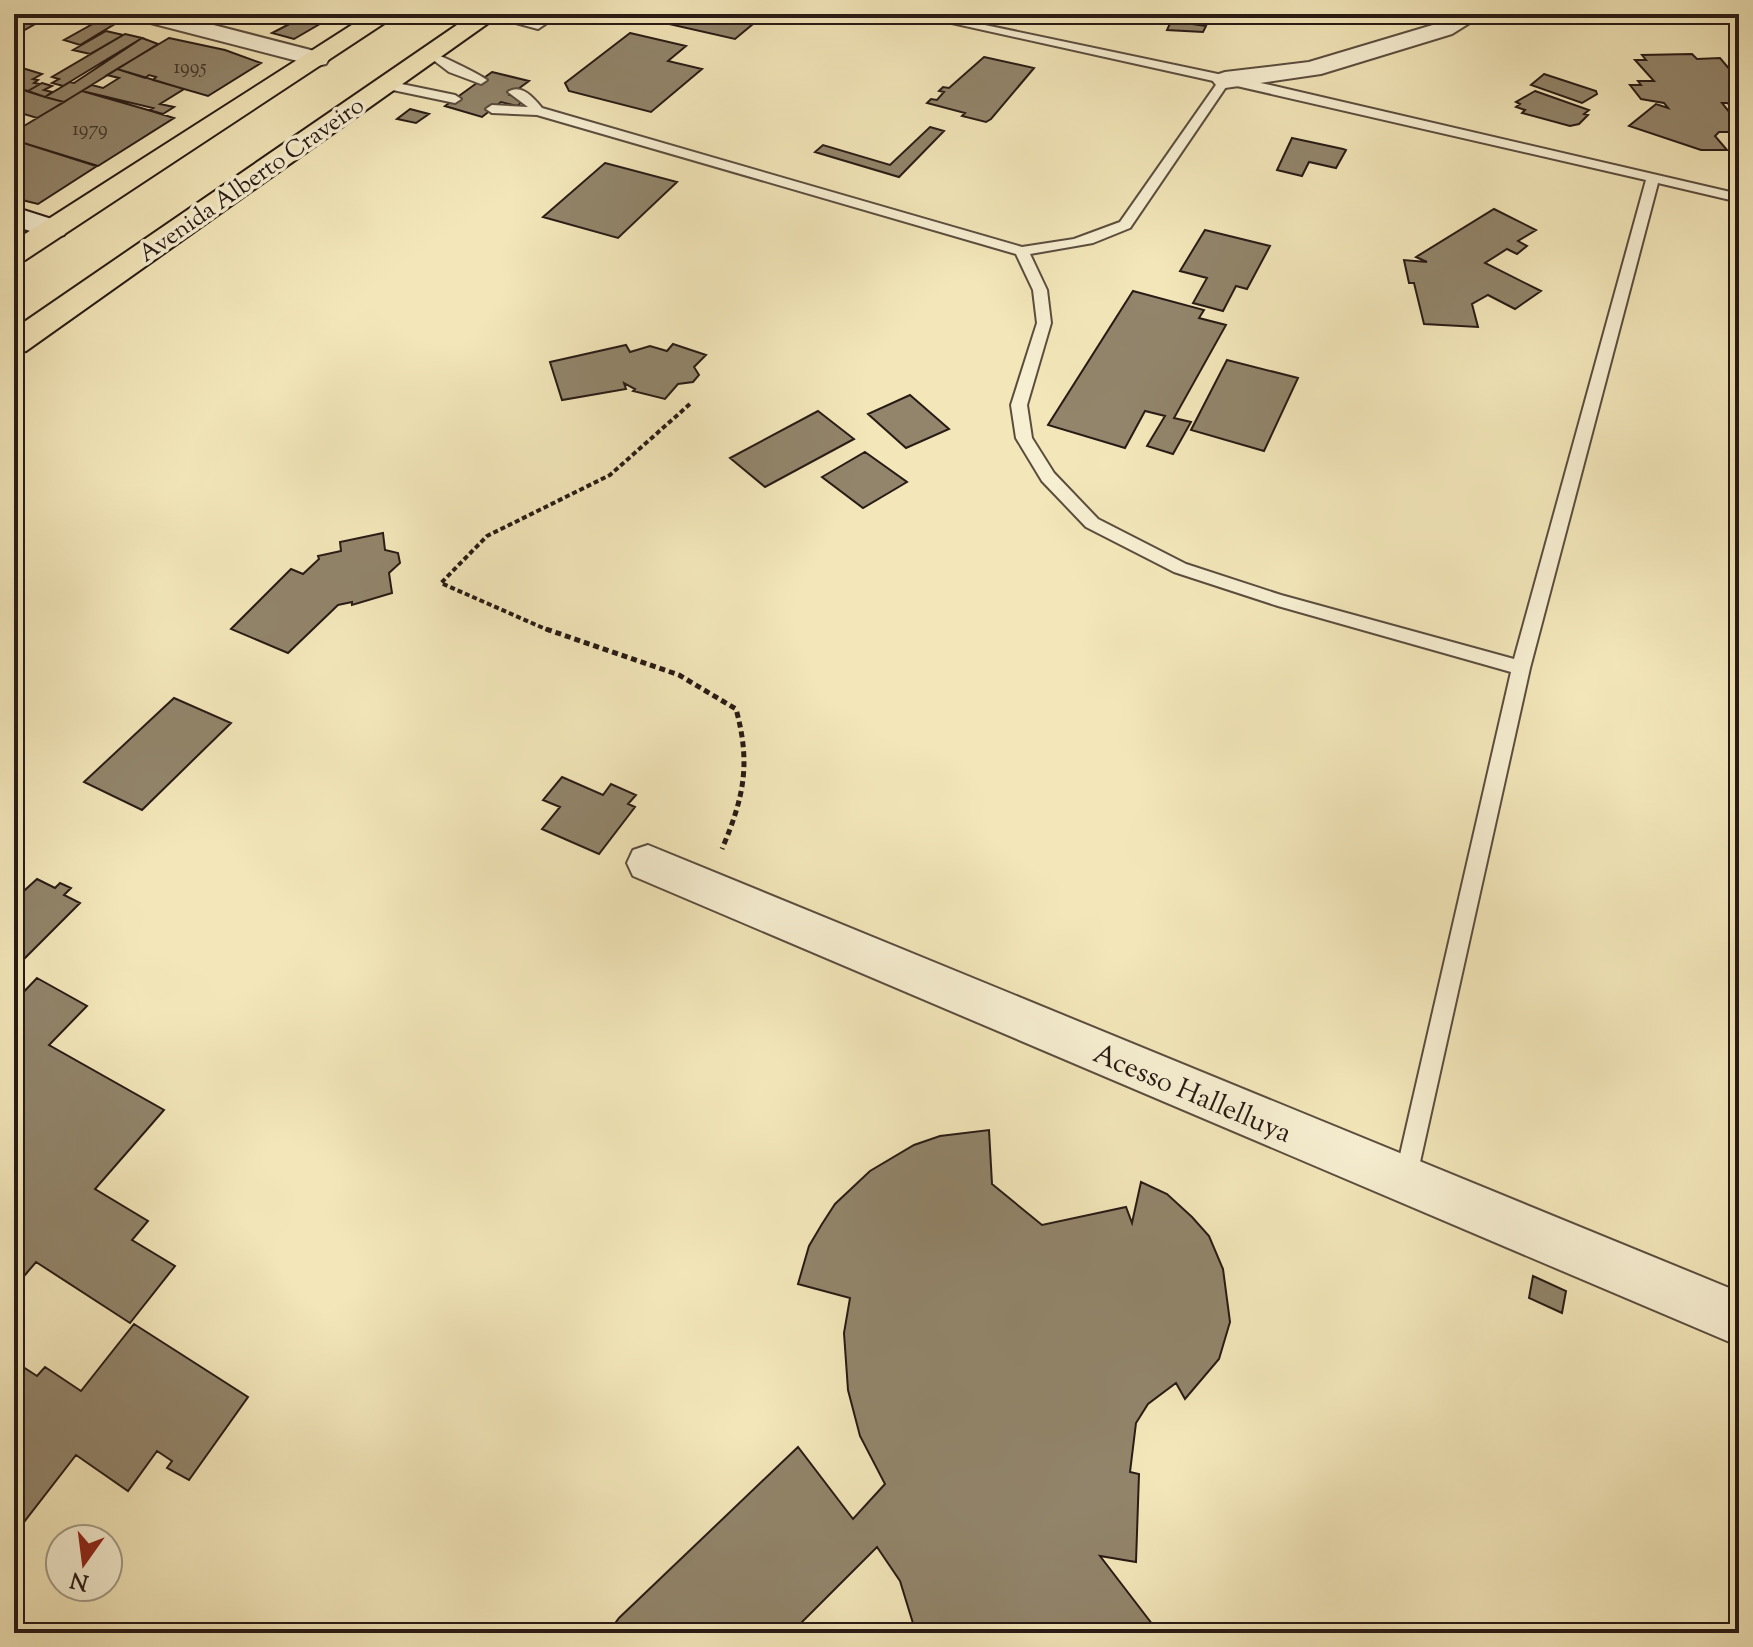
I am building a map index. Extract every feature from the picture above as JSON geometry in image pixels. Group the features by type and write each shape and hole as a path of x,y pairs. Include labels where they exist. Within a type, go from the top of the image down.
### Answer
{"main road":[{"path":"14,254 386,14"},
{"name":"Avenida Alberto Craveiro","path":"14,344 489,14"}],"street":[{"path":"143,14 317,59"},
{"path":"1225,80 1312,69 1444,29 1472,14"},
{"path":"14,216 53,229"},
{"name":"Acesso Hallelluya","path":"648,863 1739,1319"}],"lane":[{"path":"489,14 538,26 554,14"},
{"path":"917,14 1225,80 1739,198"},
{"path":"432,54 453,69 481,80"},
{"path":"492,109 538,111 1022,251 1104,236 1125,225 1225,80"},
{"path":"387,85 455,99"},
{"path":"514,92 526,97 538,111"},
{"path":"1406,1181 1521,668 1653,179"},
{"path":"1022,251 1040,290 1044,323 1019,405 1024,438 1048,477 1092,523 1180,568 1278,600 1521,668"}],"path":[{"path":"691,403 610,475 487,536 441,583 468,598 564,637 679,675 736,709 745,739 743,800 706,887"}],"building":[{"path":"14,14 20,14 42,20 14,36"},
{"path":"225,14 269,14 257,22"},
{"path":"283,14 337,14 294,39 272,33 301,18 296,20"},
{"path":"625,14 765,14 735,39"},
{"path":"98,21 113,25 80,45 64,40"},
{"path":"1171,21 1206,26 1203,32 1167,30"},
{"path":"106,31 123,35 90,54 73,50"},
{"path":"630,33 686,46 668,61 702,69 651,112 569,91 565,83"},
{"path":"125,34 142,38 63,86 52,83 59,79 52,77"},
{"path":"142,38 158,44 64,102 45,97 70,82 74,83"},
{"path":"169,38 225,50 261,63 208,96 153,80 156,77 149,75 145,78 117,69"},
{"path":"1692,54 1697,59 1720,58 1731,71 1739,72 1738,78 1733,78 1739,79 1739,111 1722,103 1739,124 1739,132 1719,132 1715,136 1727,150 1701,150 1629,126 1656,104 1668,108 1664,103 1641,99 1630,85 1641,85 1638,81 1654,81 1635,60 1646,60 1642,55"},
{"path":"984,57 1034,68 991,119 986,122 962,116 965,113 927,103 931,99 937,100 944,92 939,91 943,87 949,88"},
{"path":"19,67 42,74 33,79 38,80 34,83 40,84 28,91 14,87 14,69"},
{"path":"117,69 184,89 160,104 174,107 163,114 149,110 153,108 82,91 92,85 103,88 119,78 107,75"},
{"path":"492,72 529,81 510,95 526,99 517,106 501,102 482,117 445,106"},
{"path":"1544,74 1596,91 1597,94 1582,103 1531,85"},
{"path":"42,83 52,86 44,90 52,92 45,97 28,91"},
{"path":"14,87 64,102 37,118 14,111"},
{"path":"82,91 174,118 98,166 14,140 14,132"},
{"path":"1535,91 1589,110 1584,114 1588,115 1579,124 1570,126 1522,113 1525,110 1516,107 1520,104 1516,102"},
{"path":"410,109 429,114 416,123 397,119"},
{"path":"930,127 944,131 899,177 815,152 823,145 890,165"},
{"path":"1292,138 1346,150 1336,168 1309,162 1302,176 1277,170"},
{"path":"14,140 97,166 38,204 26,201 14,197"},
{"path":"605,163 677,182 618,238 543,217"},
{"path":"1494,209 1536,230 1518,241 1527,246 1517,254 1507,249 1485,263 1541,291 1515,309 1488,295 1472,304 1478,327 1424,324 1414,283 1409,283 1404,260 1427,262 1416,257"},
{"path":"1205,230 1270,246 1247,289 1236,286 1223,311 1193,303 1207,278 1180,271"},
{"path":"1133,291 1204,310 1199,318 1226,325 1174,418 1191,422 1173,454 1147,446 1165,416 1145,411 1125,448 1048,425"},
{"path":"673,344 706,355 694,367 699,375 693,382 678,384 665,399 633,391 635,389 624,383 626,389 562,400 550,362 626,345 630,352 650,346 667,351"},
{"path":"1227,360 1298,378 1264,451 1191,430"},
{"path":"910,395 949,429 906,448 868,414"},
{"path":"818,411 854,439 765,487 730,458"},
{"path":"865,452 907,482 863,508 822,477"},
{"path":"383,533 385,550 398,553 400,563 389,573 392,593 352,605 352,602 338,605 288,653 231,629 291,569 303,574 319,559 318,556 341,551 340,542"},
{"path":"174,698 231,723 142,810 84,782"},
{"path":"562,777 603,795 611,784 636,795 628,804 635,807 599,854 542,829 560,807 543,800"},
{"path":"37,879 55,888 60,883 71,888 64,895 80,903 14,969 14,900"},
{"path":"37,978 87,1006 49,1045 164,1110 95,1189 148,1221 132,1240 175,1266 130,1323 36,1262 14,1288 14,1002"},
{"path":"989,1130 992,1184 1042,1225 1126,1207 1132,1223 1141,1182 1167,1194 1192,1217 1209,1236 1223,1269 1230,1322 1219,1359 1185,1399 1176,1383 1148,1404 1136,1423 1130,1472 1139,1474 1136,1562 1100,1556 1159,1633 916,1633 900,1581 877,1547 791,1633 608,1633 619,1618 798,1447 853,1519 885,1484 860,1436 848,1390 844,1333 850,1298 798,1284 809,1246 835,1204 870,1171 914,1145 940,1136"},
{"path":"1533,1276 1566,1291 1562,1313 1529,1298"},
{"path":"134,1324 248,1397 189,1480 167,1468 172,1461 157,1451 128,1491 76,1455 14,1535 14,1361 37,1376 45,1367 81,1391"}]}
